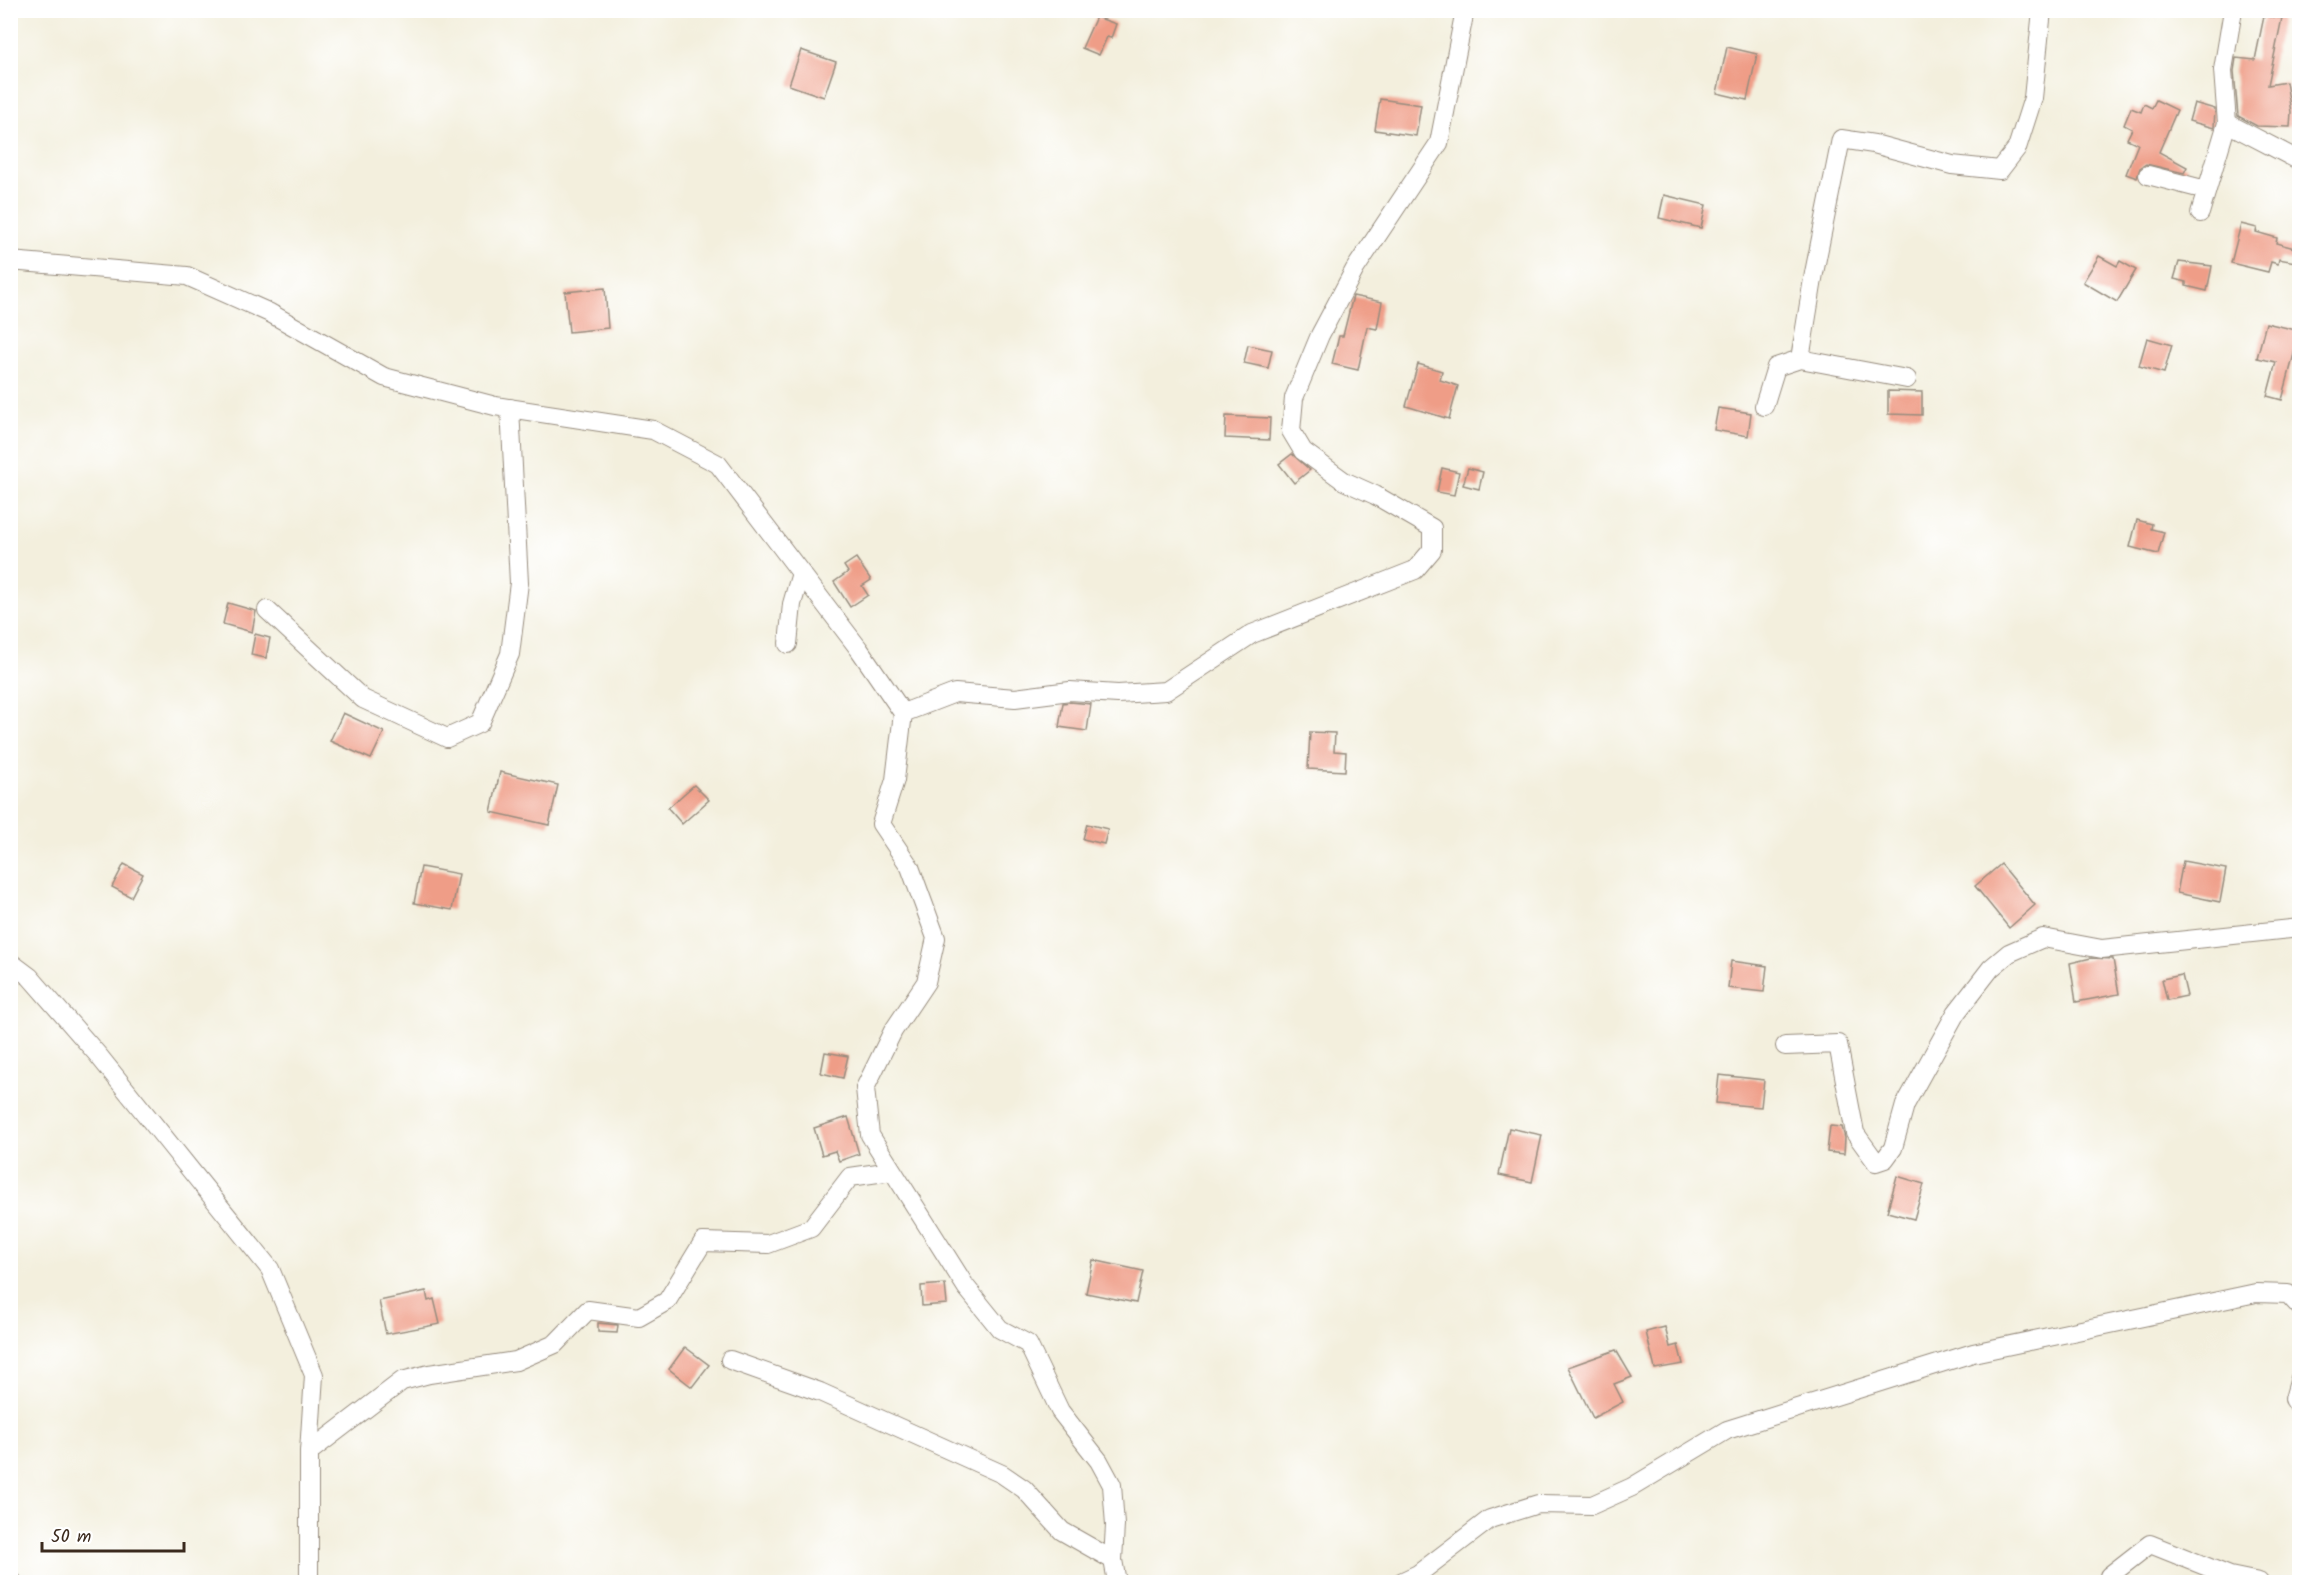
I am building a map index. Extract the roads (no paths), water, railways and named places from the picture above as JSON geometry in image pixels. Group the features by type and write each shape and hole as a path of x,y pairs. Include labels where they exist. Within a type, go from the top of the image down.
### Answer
{"street":[{"path":"903,713 955,693 1015,698 1070,691 1118,694 1166,691 1252,634 1414,570 1432,550 1432,528 1375,495 1344,481 1303,451 1290,431 1294,398 1320,335 1355,270 1439,143 1464,10"},
{"path":"1800,359 1814,273 1841,139 1874,144 1952,165 2000,170 2017,148 2033,98 2042,10"},
{"path":"2200,213 2228,123 2223,70 2233,10"},
{"path":"2228,123 2300,161"},
{"path":"2148,175 2206,190"},
{"path":"10,261 188,276 270,314 384,377 510,408 653,430 718,464 859,649 903,713 894,780 880,824 910,867 936,938 926,982 893,1031 865,1088 870,1135 966,1287 1000,1329 1028,1344 1060,1411 1099,1461 1112,1485 1115,1525 1113,1560 1117,1582"},
{"path":"1764,406 1776,368 1800,359 1907,379"},
{"path":"267,610 363,699 447,738 480,723 510,654 519,582 510,408"},
{"path":"788,644 792,604 801,573"},
{"path":"1785,1046 1838,1044 1855,1133 1876,1162 1885,1159 1893,1148 1905,1105 1956,1013 1991,968 2009,953 2043,938 2102,949 2300,928"},
{"path":"10,962 30,977 98,1055 270,1269 315,1374 309,1452 309,1582"},
{"path":"309,1452 402,1382 429,1374 516,1361 555,1344 588,1310 639,1317 667,1300 703,1242 768,1244 811,1228 850,1177 892,1171"},
{"path":"1401,1582 1418,1574 1490,1519 1538,1504 1592,1505 1632,1487 1727,1430 1973,1353 2256,1293 2288,1294 2300,1307"},
{"path":"729,1360 820,1392 1002,1474 1024,1490 1062,1531 1113,1560"},
{"path":"2300,1378 2294,1399 2300,1408"},
{"path":"2108,1582 2109,1576 2150,1544 2230,1576 2259,1582"}]}
